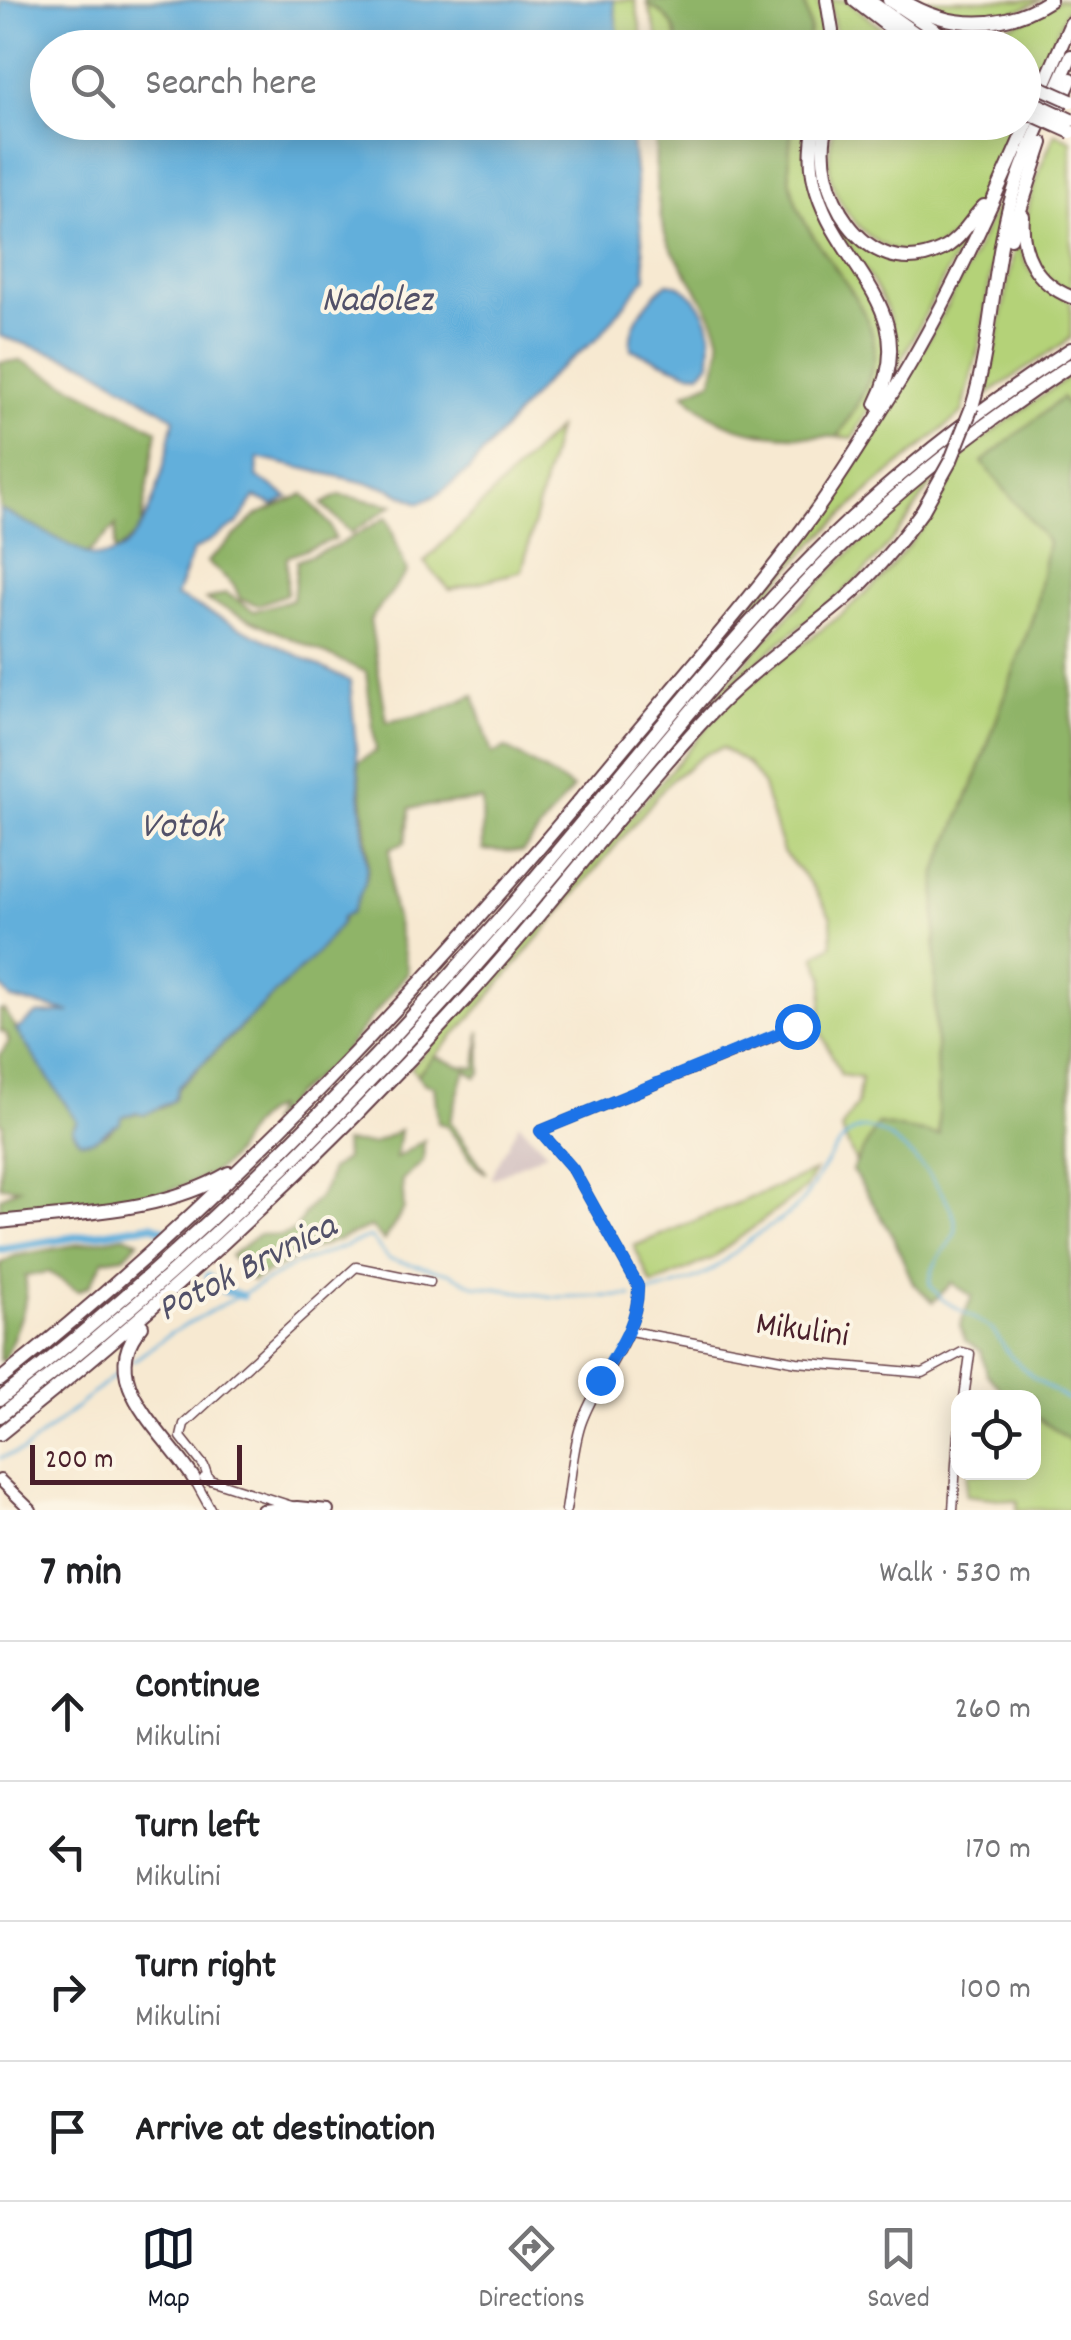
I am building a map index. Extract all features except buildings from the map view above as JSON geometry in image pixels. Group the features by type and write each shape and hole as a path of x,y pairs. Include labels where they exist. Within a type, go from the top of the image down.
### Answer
{"highway":[{"path":"826,0 832,30"},
{"path":"854,0 893,30"},
{"path":"868,0 910,30"},
{"path":"889,0 935,30"},
{"path":"902,0 953,21 988,23 1020,16 1050,0"},
{"path":"1041,90 1071,23"},
{"path":"1041,126 1071,56"},
{"path":"994,296 1002,286 1013,230 1032,171 1071,79"},
{"path":"1041,88 1071,101"},
{"path":"1041,106 1071,120"},
{"path":"1041,119 1071,132"},
{"path":"812,140 810,151 818,196 880,300 889,329 885,386 849,451 848,464"},
{"path":"825,140 822,155 830,194 846,222 876,248 914,257 940,250 961,236 981,208 991,203"},
{"path":"0,1380 149,1254 266,1145 430,975 782,556 848,464 934,321 1019,140"},
{"path":"0,1434 166,1297 312,1159 463,1002 705,718 856,588 898,544 923,510 960,438 985,359 1009,209 1035,140"},
{"path":"1032,171 1023,216 1024,248 1042,278 1071,297"},
{"path":"0,1399 156,1268 322,1110 492,928 686,695 798,570 942,441 1071,348"},
{"path":"0,1416 168,1275 312,1139 464,979 751,640 806,582 930,468 1005,409 1071,365"},
{"path":"0,1222 169,1199 205,1187 266,1145"},
{"path":"166,1297 128,1342 125,1379 136,1399 202,1479"}],"main road":[{"path":"1,1481 31,1510"},
{"path":"262,1510 328,1510"}],"street":[{"path":"566,1510 580,1426 600,1380 630,1331 638,1286 573,1169 540,1131 797,1026"},
{"path":"212,1510 202,1479 204,1466 182,1437 184,1424 356,1267 430,1282"},
{"name":"Mikulini","path":"630,1331 796,1362 923,1374 962,1352 970,1354 965,1390"},
{"path":"202,1479 275,1498 296,1508"},
{"path":"953,1510 955,1480"}],"shaded area":[{"path":"519,1123 547,1152 492,1179 491,1177"}],"green space":[{"path":"613,0 635,0 641,30 617,30"},
{"path":"647,0 804,0 810,29 674,30 670,21 648,5"},
{"path":"804,0 818,0 825,30 810,29"},
{"path":"830,0 846,0 884,30 834,30"},
{"path":"908,0 1043,0 1005,14 976,18"},
{"path":"1059,0 1071,0 1041,67 1041,30 949,30 938,24 986,29 1016,23"},
{"path":"648,5 670,21 674,30 656,30"},
{"path":"1055,133 1071,140 1071,293 1045,275 1028,242 1029,204"},
{"path":"657,140 791,140 790,174 800,213 850,289 871,330 874,345 868,381 838,437 775,435 736,427 701,409 685,393 712,381 720,343 707,307 665,235"},
{"path":"791,140 808,140 806,163 878,310 886,353 876,396 853,438 838,437 868,381 874,357 873,338 854,295 800,213 793,194"},
{"path":"831,140 1009,140 990,184 964,226 934,248 917,253 883,246 855,223 835,191"},
{"path":"1028,140 1000,217 980,343 962,413 874,486 816,541 714,649 808,534 880,427 968,267"},
{"path":"829,207 850,235 868,249 941,256 962,243 891,380 895,352 886,307"},
{"path":"1019,222 1025,262 1038,279 1071,302 1071,338 987,395"},
{"path":"22,361 157,430 140,532 114,554 116,526 87,554 0,509 0,362"},
{"path":"1071,375 1071,412 1062,398 1048,542 1035,611 977,775 936,873 939,1136 879,1124 856,1163 841,1129 857,1104 861,1078 841,1075 820,1030 824,977 815,956 832,945 831,917 812,885 783,852 762,783 748,764 722,748 705,754 670,781 478,1010 417,1075 411,1068 728,703 880,580 931,518 967,450"},
{"path":"1062,398 1071,412 1071,1441 1041,1420 1041,1390 1002,1390 987,1374 981,1351 965,1340 960,1325 972,1296 952,1283 933,1302 913,1283 892,1234 852,1170 878,1124 939,1135 936,873 977,775 1035,611 1048,542 982,462"},
{"path":"557,429 522,571 450,590 424,562"},
{"path":"939,471 907,521 869,567 741,678 488,967 437,1024 329,1134 489,965 780,625 884,520"},
{"path":"304,494 330,525 335,539 287,557 287,594 258,605 240,599 234,585 207,562 257,515"},
{"path":"339,495 393,505 351,533 322,504"},
{"path":"387,517 407,572 370,620 387,722 435,712 474,695 492,754 506,748 573,788 522,852 483,850 482,800 410,808 405,843 390,848 390,892 408,972 340,1057 295,1094 268,1124 275,1108 256,1120 218,1169 196,1181 144,1197 87,1206 0,1212 0,1197 19,1188 0,1186 0,1055 9,1042 6,1033 0,1031 0,1010 4,1010 77,1121 72,1129 80,1141 107,1134 123,1116 161,1108 174,1100 178,1088 316,954 362,889 368,858 358,762 376,751 366,672 206,600 226,593 254,611 293,599 297,561 340,544"},
{"path":"480,1031 481,1072 476,1077 465,1070 450,1121 486,1173 476,1166 446,1125 438,1123 434,1086 425,1084 417,1075 434,1056 476,1068"},
{"path":"400,1130 396,1158 424,1140 423,1162 402,1180 404,1209 384,1241 371,1227 311,1250 252,1281 230,1256 259,1234 281,1236 296,1230 324,1189 330,1170 345,1159 344,1142 372,1144"},
{"path":"815,1171 805,1189 711,1259 652,1285 634,1246"},
{"path":"124,1236 138,1241 124,1257 104,1260 89,1286 78,1291 49,1272 25,1276 21,1318 5,1359 0,1361 0,1264 14,1256"},
{"path":"1041,1420 1071,1441 1071,1510 1017,1510 1018,1501 966,1495 967,1480 1041,1480"}],"water":[{"path":"0,0 613,0 617,30 30,30 30,140 632,140 646,277 598,338 550,376 467,472 437,495 419,503 388,488 258,458 257,477 288,497 274,505 255,497 237,524 193,551 176,596 350,681 367,866 365,883 352,912 342,917 316,954 178,1087 174,1100 144,1115 123,1116 119,1124 87,1141 80,1141 72,1129 77,1121 16,1030 37,1014 70,1012 11,999 0,985 0,509 87,554 108,555 125,546 150,508 174,418 89,365 0,336"},
{"path":"667,283 689,293 708,322 710,363 700,373 631,349 636,321"}],"waterway":[{"name":"Potok Brvnica","path":"640,1295 690,1281 718,1266 798,1206 841,1142 859,1129 872,1129 887,1136 918,1163 952,1212 956,1225 953,1238 935,1265 930,1285 943,1300 992,1329 1011,1357 1071,1402"},
{"path":"0,1249 152,1225 166,1231"},
{"name":"Potok Brvnica","path":"133,1361 171,1333 297,1264 370,1237 389,1259 449,1273 473,1285 555,1297 632,1296"},
{"path":"208,1276 225,1291 242,1296"},
{"name":"Potok Brvnica","path":"0,1458 23,1451 119,1372"}],"route":[{"path":"600,1380 630,1331 638,1286 573,1169 540,1131 797,1026"}],"water label":[{"name":"Nadolez","path":"377,302"},
{"name":"Votok","path":"181,828"}]}
